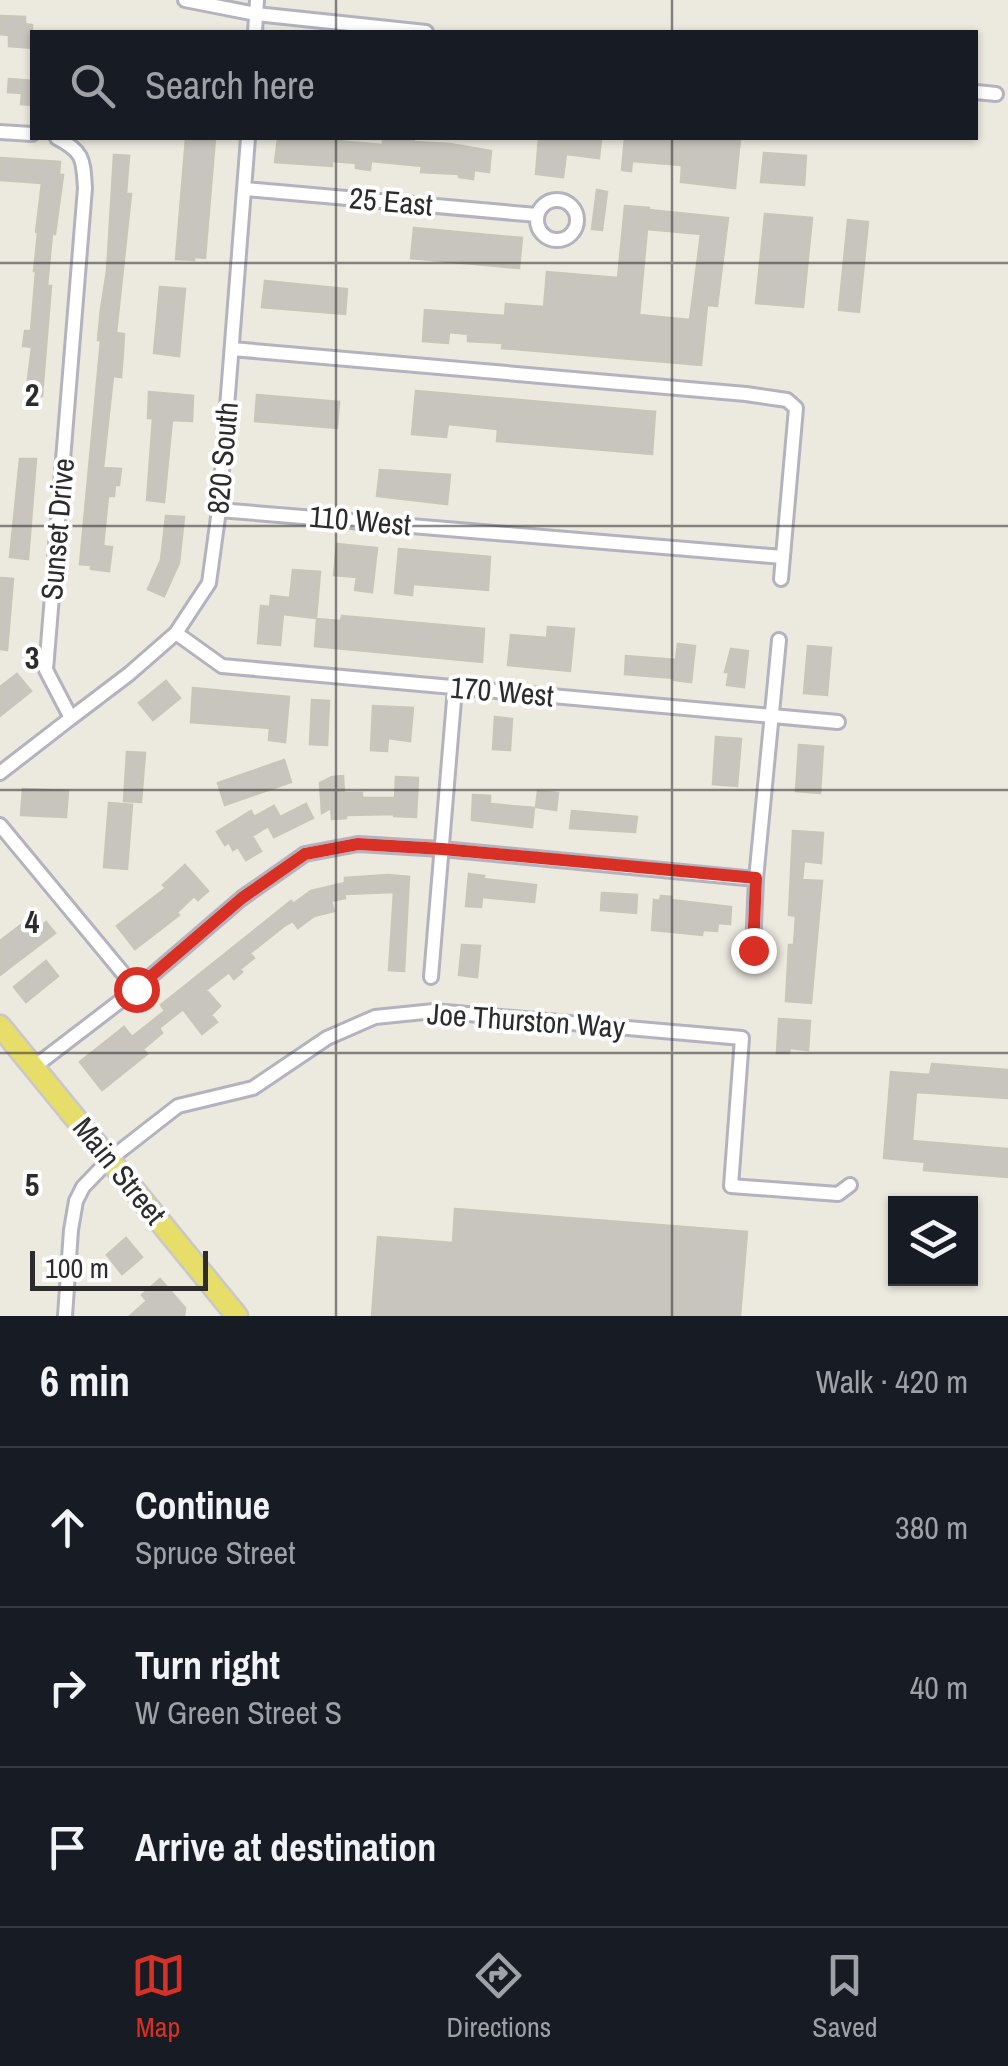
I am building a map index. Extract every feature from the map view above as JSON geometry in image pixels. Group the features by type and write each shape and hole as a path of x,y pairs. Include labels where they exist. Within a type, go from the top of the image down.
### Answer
{"main road":[{"name":"Main Street","path":"0,1026 237,1316"}],"street":[{"path":"185,0 412,30"},
{"path":"978,92 996,94"},
{"path":"0,132 30,134"},
{"name":"Sunset Drive","path":"61,140 74,146 83,162 85,188 46,670 71,718"},
{"name":"820 South","path":"71,718 176,634 209,583 219,510 248,140"},
{"name":"25 East","path":"245,189 537,216"},
{"path":"232,348 787,400 796,408 781,579"},
{"name":"110 West","path":"219,510 783,557"},
{"name":"170 West","path":"176,634 222,666 838,722"},
{"path":"753,950 756,878 779,640"},
{"path":"431,977 455,688"},
{"path":"0,773 71,718"},
{"path":"0,825 136,989"},
{"path":"34,1067 136,989 242,898 305,854 358,844 756,878"},
{"name":"Joe Thurston Way","path":"65,1316 76,1201 83,1187 110,1159 178,1106 253,1088 328,1038 375,1017 434,1011 742,1038 731,1186 838,1194 850,1185"}],"building":[{"path":"0,16 25,17 25,24 32,25 30,48 9,46 9,35 0,34"},
{"path":"9,79 30,81 30,105 21,104 22,93 8,92"},
{"path":"186,140 215,140 205,258 176,259"},
{"path":"278,140 383,145 383,140 414,140 491,151 489,172 474,170 473,179 459,174 421,172 422,166 371,161 370,170 356,168 356,163 332,161 332,166 275,162"},
{"path":"539,140 601,140 599,158 566,154 563,177 536,174"},
{"path":"625,140 740,140 735,188 681,182 682,165 632,161 631,171 622,170"},
{"path":"764,153 806,156 804,185 761,182"},
{"path":"114,155 129,156 126,194 131,194 116,333 124,334 121,377 113,376 103,468 121,469 114,496 108,496 103,546 112,547 109,571 80,564"},
{"path":"0,158 60,162 59,175 63,175 47,286 51,286 42,396 26,395 32,347 23,346 25,331 31,331 42,183 0,180"},
{"path":"597,190 607,192 602,230 592,229"},
{"path":"625,206 728,218 717,306 707,305 701,365 502,348 503,343 468,341 468,334 449,332 448,343 423,341 425,310 505,316 506,304 544,307 547,272 618,278","holes":["647,229 701,234 690,320 639,315"]},
{"path":"765,214 812,218 803,307 756,303"},
{"path":"848,220 868,222 859,312 839,310"},
{"path":"414,228 522,238 519,268 411,258"},
{"path":"265,281 347,289 345,314 262,307"},
{"path":"160,287 185,289 179,356 154,353"},
{"path":"416,391 655,412 652,454 497,441 498,429 448,424 446,437 412,434"},
{"path":"149,392 193,396 192,421 172,420 164,502 147,500 153,418 148,418"},
{"path":"257,395 339,402 337,428 255,421"},
{"path":"20,459 36,459 28,559 10,557"},
{"path":"380,470 450,475 447,504 377,496"},
{"path":"166,516 184,517 179,563 164,596 148,589 161,560"},
{"path":"337,544 377,548 372,592 355,590 357,577 334,575"},
{"path":"399,549 490,557 488,590 413,584 412,595 395,593"},
{"path":"293,570 320,572 316,618 283,614 280,645 258,643 261,606 270,607 271,596 290,598"},
{"path":"0,578 13,579 7,650 0,649"},
{"path":"342,616 484,629 482,662 315,646 317,619 341,621"},
{"path":"548,627 574,629 570,671 508,665 511,635 547,638"},
{"path":"678,644 695,646 691,682 625,674 626,656 676,660"},
{"path":"808,646 831,648 827,695 804,693"},
{"path":"731,649 748,651 744,687 727,685 729,672 725,672"},
{"path":"17,674 31,691 0,716 0,687"},
{"path":"166,681 180,698 153,720 139,703"},
{"path":"193,688 289,697 285,742 269,740 270,728 191,722"},
{"path":"312,700 329,701 327,745 310,744"},
{"path":"373,706 413,708 410,741 388,738 387,751 371,750"},
{"path":"495,717 512,719 510,750 493,749"},
{"path":"716,737 741,739 737,786 713,784"},
{"path":"799,745 823,747 820,793 796,791"},
{"path":"127,752 145,753 141,802 124,801"},
{"path":"284,760 291,782 225,805 218,783"},
{"path":"343,776 344,793 362,793 362,798 395,798 396,777 418,778 416,817 346,815 332,819 331,808 322,813 320,783"},
{"path":"23,789 68,791 66,817 21,815"},
{"path":"538,791 558,793 556,810 536,807"},
{"path":"473,795 490,796 490,804 534,808 532,827 472,820"},
{"path":"109,803 132,805 127,869 104,867"},
{"path":"306,804 313,818 274,837 268,826 252,836 261,851 246,860 238,847 233,850 229,842 225,845 217,832 251,811 254,817 274,806 280,817"},
{"path":"572,811 637,817 635,832 570,828"},
{"path":"793,831 823,833 821,863 804,861 802,880 822,881 811,1003 786,1001 789,945 794,945 796,916 789,915"},
{"path":"185,865 208,891 198,900 194,896 177,912 179,915 135,949 117,926 166,888 163,885"},
{"path":"469,874 536,885 534,902 482,897 481,907 466,906"},
{"path":"409,877 404,971 389,970 394,892 344,894 345,898 331,901 334,911 314,916 298,928 293,921 284,926 250,953 254,958 234,979 229,972 206,990 220,1006 211,1015 217,1022 202,1034 183,1009 159,1028 162,1033 143,1049 147,1054 102,1090 80,1062 124,1027 132,1037 165,1011 161,1005 291,901 293,904 311,891 345,883 345,878"},
{"path":"602,893 637,895 636,913 601,910"},
{"path":"661,896 731,907 730,924 718,923 717,931 703,930 702,935 652,930 654,900 660,901"},
{"path":"34,915 42,926 46,922 55,933 0,975 0,941"},
{"path":"462,945 480,946 477,977 459,975"},
{"path":"46,961 58,976 26,1002 14,987"},
{"path":"779,1019 810,1021 808,1050 790,1048 789,1053 777,1053"},
{"path":"932,1064 1008,1070 1008,1098 916,1092 912,1141 1008,1149 1008,1177 924,1170 925,1162 884,1158 891,1072 930,1075"},
{"path":"455,1209 747,1232 740,1316 372,1316 378,1237 453,1243"},
{"path":"126,1238 142,1257 122,1274 107,1255"},
{"path":"160,1279 185,1308 184,1316 130,1316 147,1301 142,1295"}],"route":[{"path":"136,989 242,898 305,854 358,844 756,878 753,950"}]}
